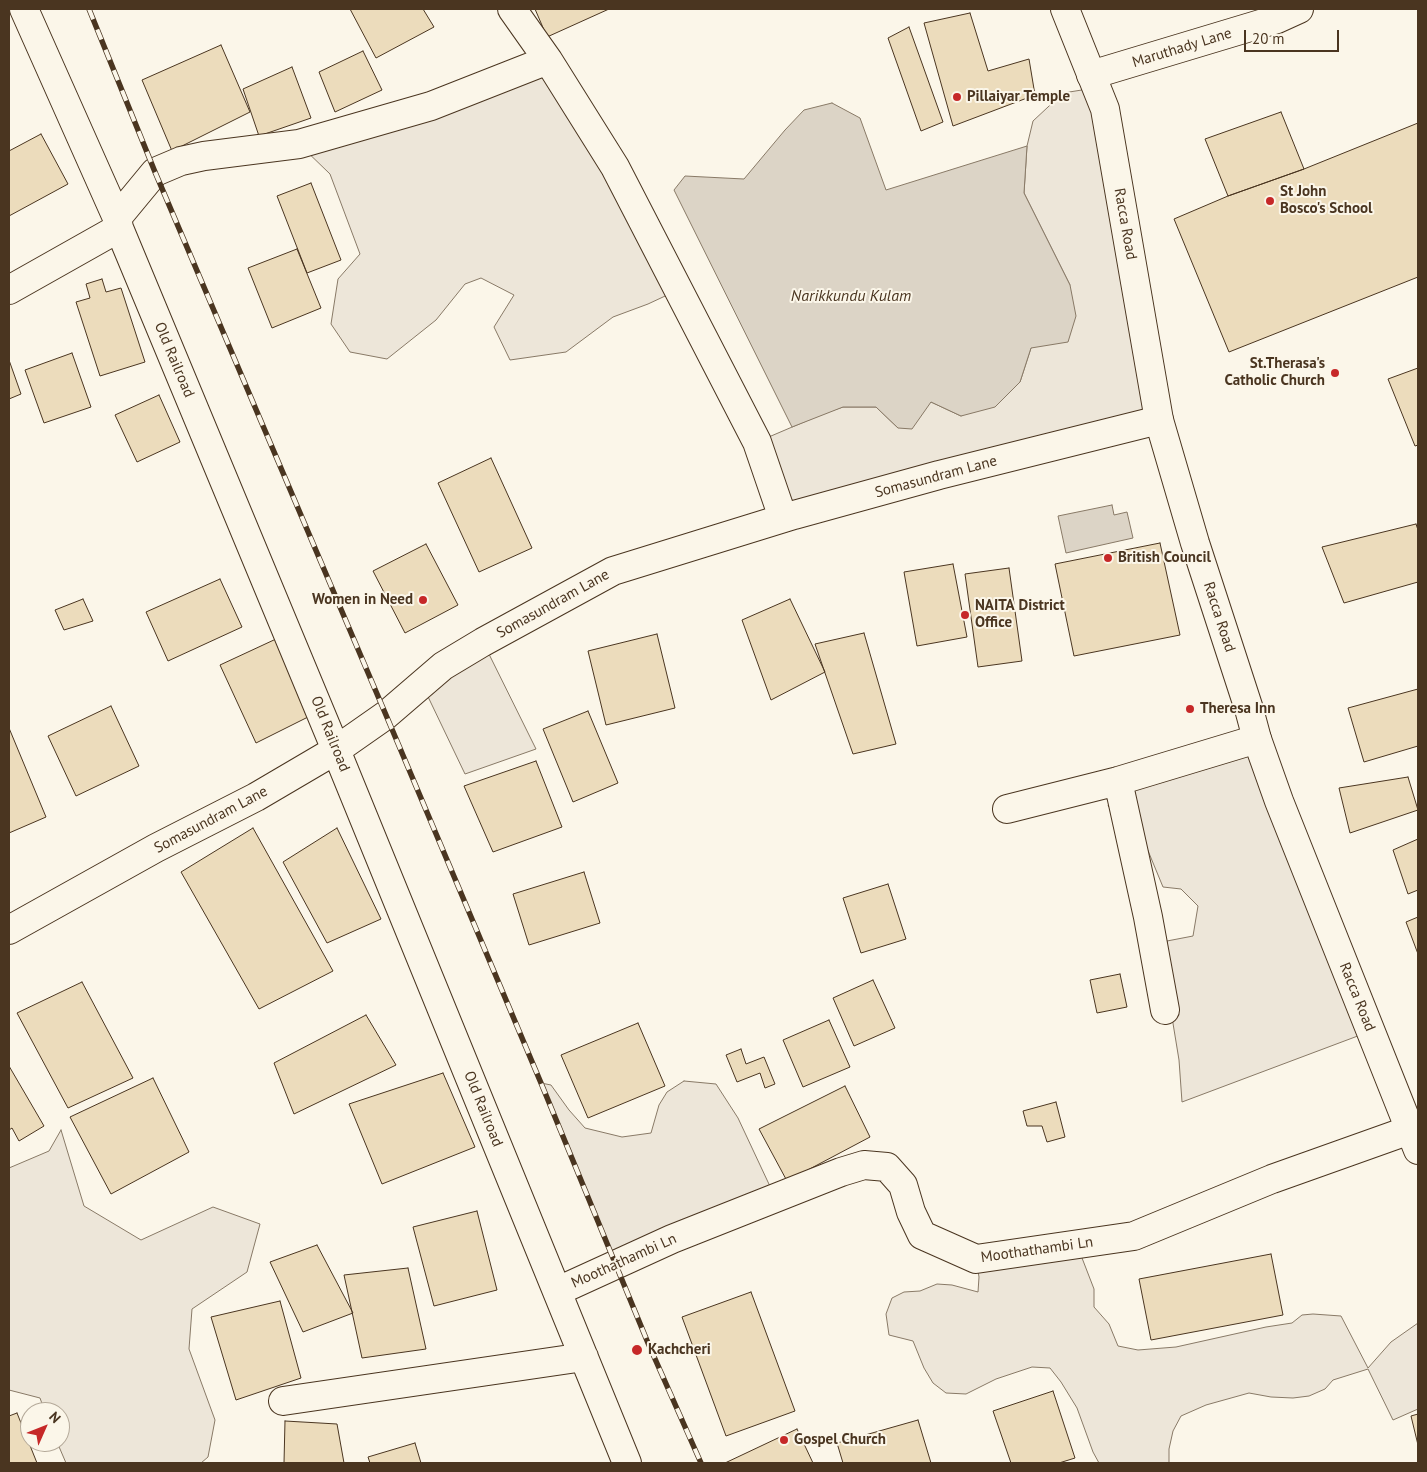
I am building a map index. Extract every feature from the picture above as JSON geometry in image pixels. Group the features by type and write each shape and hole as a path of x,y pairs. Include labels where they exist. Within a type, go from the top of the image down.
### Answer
{"street":[{"name":"Old Railroad","path":"24,9 118,223 336,750 627,1463"},
{"path":"512,9 548,60 615,167 757,442 783,518"},
{"name":"Racca Road","path":"1065,9 1105,110 1159,420 1195,543 1257,739 1279,801 1416,1136"},
{"name":"Maruthady Lane","path":"1092,75 1277,19 1299,9"},
{"path":"9,290 118,223 155,172 181,161 204,156 299,144 430,106 548,60"},
{"name":"Somasundram Lane","path":"9,930 156,848 256,797 336,750 386,714 443,666 482,642 613,571 783,518 939,475 1159,420"},
{"path":"1007,809 1118,781 1257,739"},
{"path":"1118,781 1148,917 1164,1010"},
{"name":"Moothathambi Ln","path":"558,1291 680,1236 841,1172 864,1165 887,1167 903,1186 911,1212 922,1235 976,1259 1134,1236 1272,1179 1416,1136"},
{"path":"282,1401 584,1357"}],"shaded area":[{"path":"548,60 678,290 613,317 566,352 510,360 494,327 514,295 481,278 465,284 436,320 387,359 350,352 331,324 338,279 360,254 330,174 299,144"},
{"path":"1088,89 1159,420 794,515 757,442 843,407 876,407 898,428 931,402 961,416 1020,382 1031,348 1070,285 1024,193 1027,146 1033,121 1063,93"},
{"path":"483,642 536,749 465,774 420,680"},
{"path":"1257,739 1371,1031 1182,1102 1179,1060 1169,999 1167,941 1193,936 1198,906 1181,889 1163,887 1144,841 1108,806 1120,780"},
{"path":"684,1081 716,1084 738,1118 775,1197 617,1264 541,1083 551,1085 585,1128 622,1137 651,1133 659,1105 667,1092"},
{"path":"61,1130 84,1206 141,1240 213,1207 260,1224 247,1272 192,1309 189,1349 215,1420 208,1457 201,1463 66,1463 61,1452 70,1452 70,1402 41,1402 40,1398 9,1390 9,1168 49,1151"},
{"path":"1077,1245 1094,1289 1094,1307 1109,1324 1118,1346 1138,1350 1176,1347 1292,1323 1302,1315 1341,1316 1368,1368 1391,1342 1418,1323 1418,1409 1393,1420 1368,1369 1333,1380 1325,1389 1309,1396 1293,1398 1271,1397 1249,1393 1206,1405 1181,1416 1173,1431 1169,1449 1169,1463 1099,1463 1077,1408 1050,1368 1032,1367 996,1379 966,1394 946,1393 933,1383 924,1368 913,1341 889,1335 886,1314 892,1298 904,1292 920,1291 937,1284 952,1285 978,1292 979,1277 976,1259"}],"water":[{"name":"Narikkundu Kulam","path":"832,103 860,118 886,190 1027,146 1024,193 1070,285 1076,316 1068,342 1031,348 1020,382 995,407 961,416 931,402 912,429 898,428 876,407 843,407 792,427 674,190 685,176 744,179 804,110"},
{"path":"1112,505 1114,515 1127,512 1133,538 1066,553 1058,516"}],"building":[{"path":"350,9 423,9 434,27 376,58"},
{"path":"535,9 609,9 547,37"},
{"path":"970,13 988,71 1029,59 1035,95 953,126 924,23"},
{"path":"909,27 943,122 921,131 888,38"},
{"path":"221,45 250,112 172,151 142,80"},
{"path":"363,51 382,90 335,112 319,72"},
{"path":"292,67 311,118 259,136 243,89"},
{"path":"1281,112 1304,169 1228,196 1205,139"},
{"name":"St John Bosco's School","path":"1418,123 1418,277 1229,352 1174,219 1228,196 1304,169"},
{"path":"41,134 68,184 9,216 9,151"},
{"path":"311,183 341,260 307,273 277,196"},
{"path":"297,249 321,308 272,328 248,268"},
{"path":"102,279 106,292 121,288 145,362 100,376 76,302 90,298 86,284"},
{"path":"72,353 91,407 44,423 25,370"},
{"path":"9,360 21,394 9,399"},
{"path":"1418,368 1418,445 1415,446 1388,379"},
{"path":"159,395 180,442 137,462 115,415"},
{"path":"491,458 532,548 479,572 438,483"},
{"path":"1416,524 1418,530 1418,582 1344,603 1322,547"},
{"path":"1160,543 1180,635 1074,656 1055,564"},
{"path":"426,544 458,605 405,633 373,571"},
{"path":"953,564 967,637 917,646 904,572"},
{"path":"1009,568 1022,661 978,667 965,574"},
{"path":"220,579 242,627 168,661 146,612"},
{"path":"83,599 93,621 64,630 55,610"},
{"path":"790,599 825,672 771,700 742,620"},
{"path":"864,633 896,744 853,754 815,644"},
{"path":"657,634 675,708 606,725 588,651"},
{"path":"276,639 312,715 256,743 220,665"},
{"path":"1418,689 1418,746 1364,762 1348,708"},
{"path":"111,706 139,766 76,796 48,736"},
{"path":"588,711 618,783 573,802 543,729"},
{"path":"9,728 46,817 9,833"},
{"path":"536,761 562,827 493,852 464,786"},
{"path":"1408,777 1418,810 1350,833 1339,788"},
{"path":"253,828 333,971 259,1009 181,872"},
{"path":"337,828 381,919 327,943 283,862"},
{"path":"1418,839 1418,890 1408,894 1393,850"},
{"path":"584,872 600,923 529,945 513,894"},
{"path":"888,884 906,939 861,953 843,898"},
{"path":"1418,917 1418,954 1406,922"},
{"path":"1120,974 1127,1007 1097,1013 1090,980"},
{"path":"873,980 895,1028 854,1046 833,998"},
{"path":"82,982 133,1078 68,1108 17,1013"},
{"path":"366,1015 396,1065 294,1114 274,1063"},
{"path":"829,1020 850,1067 803,1087 783,1040"},
{"path":"638,1023 665,1086 588,1118 561,1055"},
{"path":"741,1049 746,1064 764,1057 775,1084 765,1088 760,1073 737,1082 726,1055"},
{"path":"9,1066 44,1126 19,1141 12,1128 9,1130"},
{"path":"443,1073 475,1147 382,1184 349,1104"},
{"path":"153,1078 189,1152 111,1194 70,1117"},
{"path":"845,1086 870,1137 787,1181 759,1129"},
{"path":"1056,1102 1065,1137 1047,1142 1042,1126 1027,1126 1023,1111"},
{"path":"477,1211 497,1290 434,1306 413,1227"},
{"path":"317,1245 353,1313 303,1332 270,1262"},
{"path":"1271,1254 1283,1315 1151,1340 1139,1279"},
{"path":"408,1268 426,1349 362,1358 344,1275"},
{"path":"751,1292 795,1411 726,1436 682,1317"},
{"path":"280,1301 301,1378 236,1400 211,1317"},
{"path":"1053,1391 1075,1458 1059,1463 1011,1463 993,1411"},
{"path":"17,1413 20,1420 20,1452 33,1452 37,1463 9,1463 9,1416"},
{"path":"1418,1414 1418,1445 1411,1416"},
{"path":"918,1420 931,1463 843,1463 837,1443"},
{"path":"285,1421 337,1424 344,1463 284,1463"},
{"path":"797,1429 813,1463 725,1463"},
{"path":"415,1443 421,1463 370,1463 368,1457"}],"railway":[{"path":"89,9 155,172 541,1083 648,1343 701,1463"}],"place":[{"name":"Pillaiyar Temple","path":"957,97"},
{"name":"St John Bosco's School","path":"1270,201"},
{"name":"St.Therasa's Catholic Church","path":"1335,373"},
{"name":"British Council","path":"1108,558"},
{"name":"Women in Need","path":"423,600"},
{"name":"NAITA District Office","path":"965,615"},
{"name":"Theresa Inn","path":"1190,709"},
{"name":"Kachcheri","path":"637,1350"},
{"name":"Gospel Church","path":"784,1440"}]}
